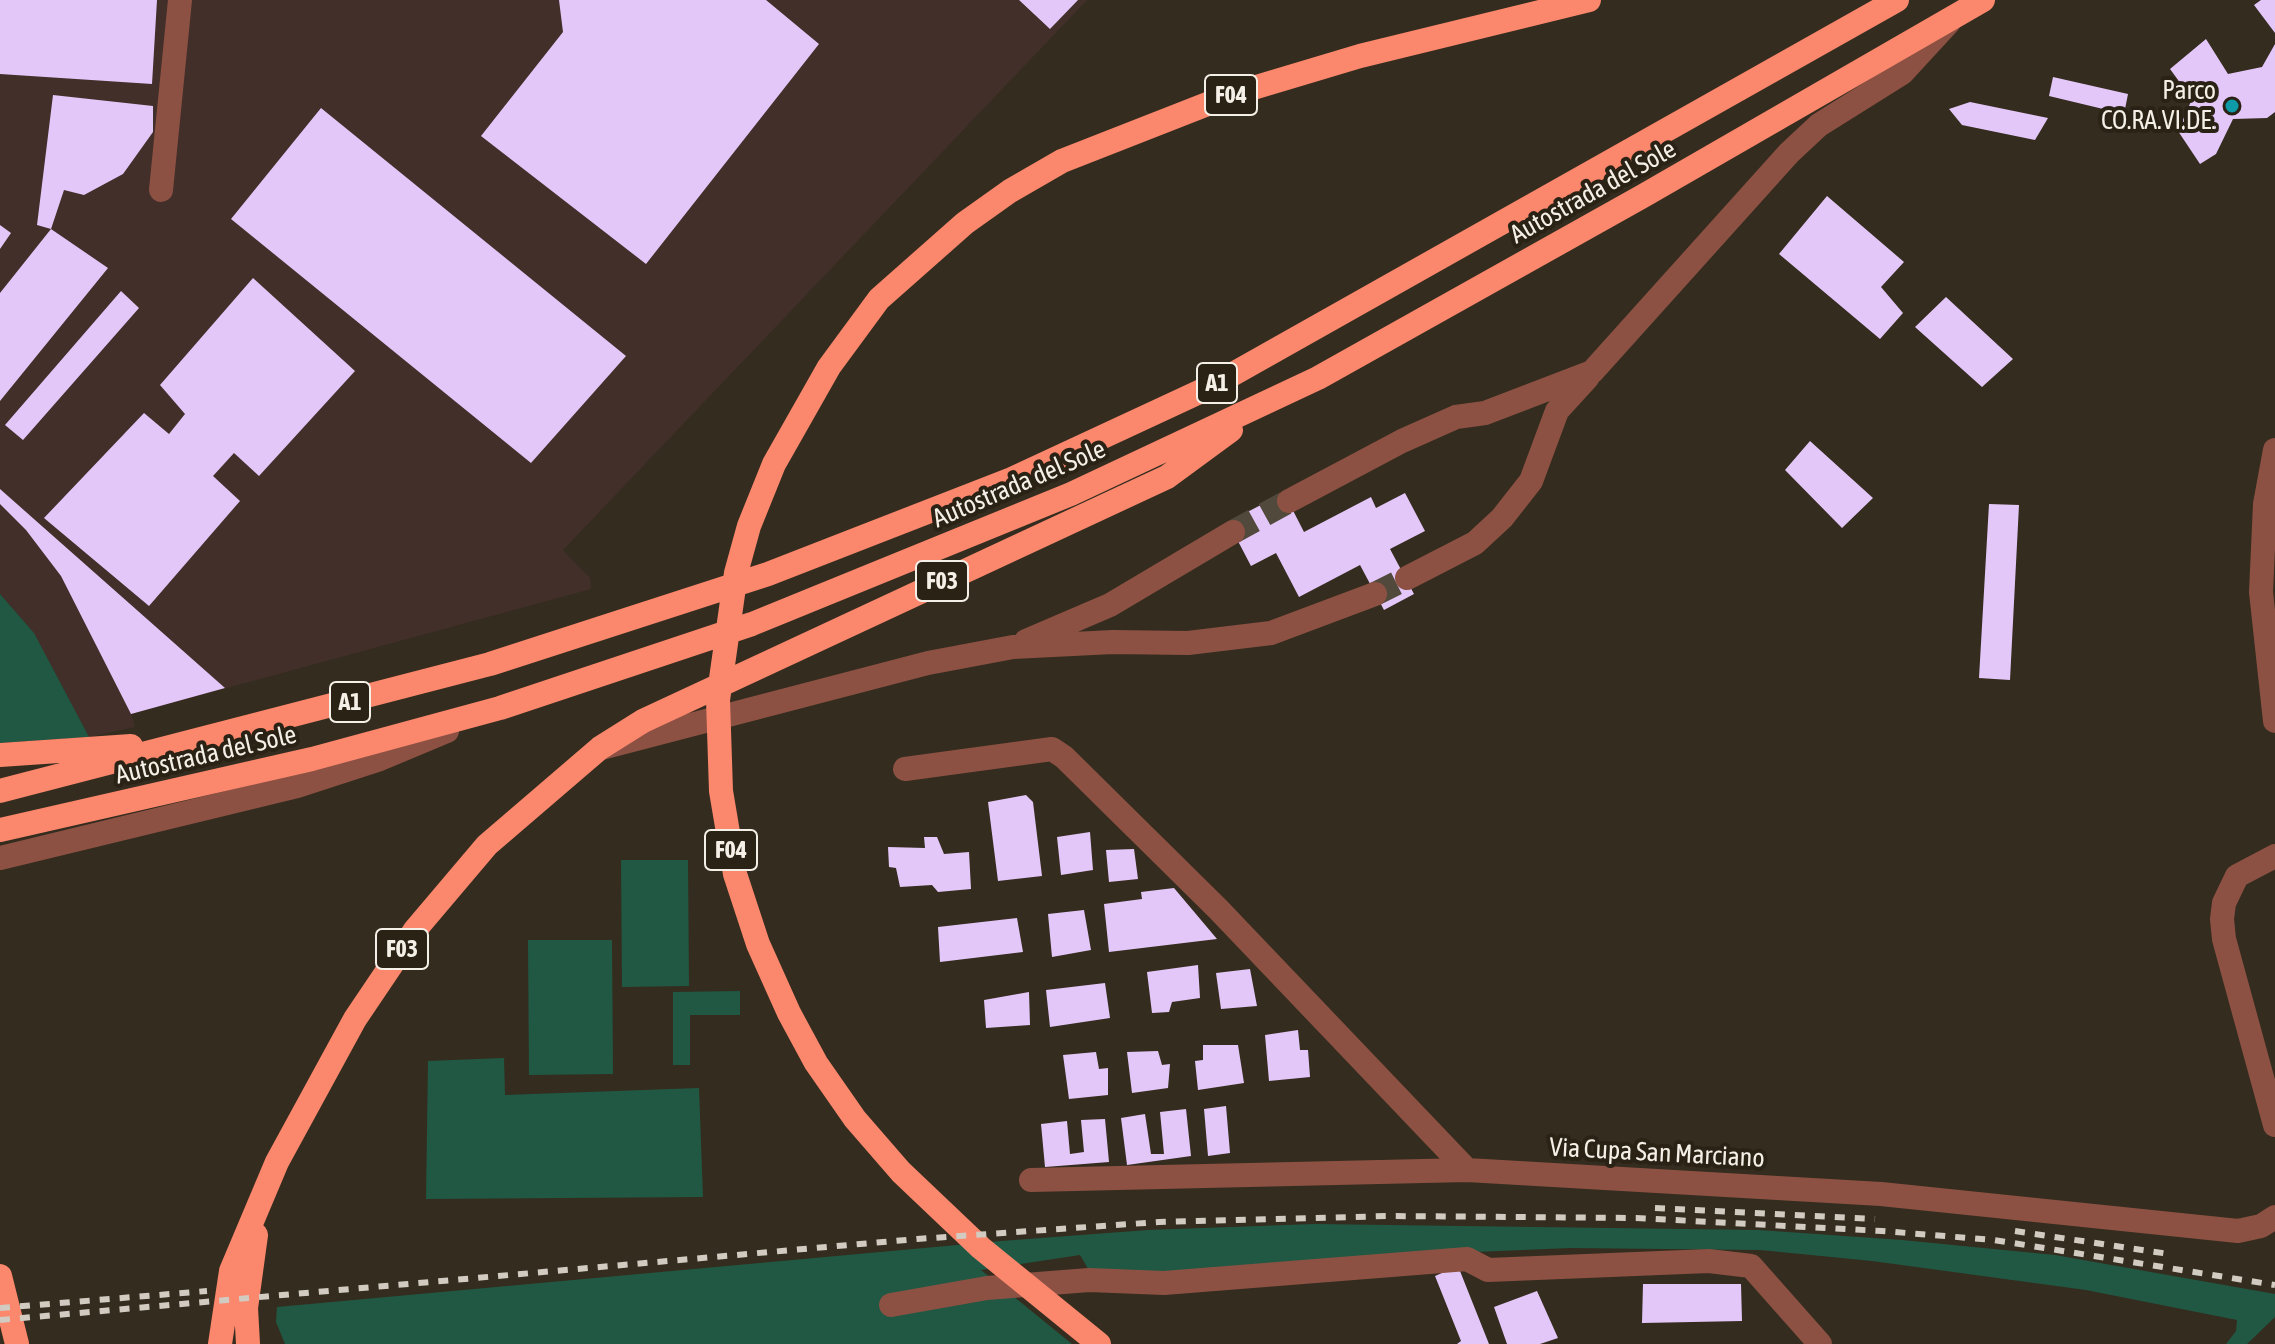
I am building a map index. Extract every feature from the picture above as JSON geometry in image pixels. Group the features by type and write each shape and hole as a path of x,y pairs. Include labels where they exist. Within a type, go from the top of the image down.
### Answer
{"highway":[{"name":"F04","path":"1099,1344 981,1248 901,1172 855,1119 816,1063 758,944 735,874 721,791 718,700 742,549 774,464 829,367 879,299 908,270 1010,191 1062,161 1172,115 1360,56 1589,0"},
{"name":"Autostrada del Sole","path":"0,791 490,664 704,596 1012,479 1210,387 1897,0"},
{"name":"Autostrada del Sole","path":"0,830 312,759 500,708 752,624 1071,494 1318,378 1983,0"},
{"name":"F03","path":"220,1344 231,1271 277,1162 355,1019 415,930 487,845 600,748 643,721 1167,477 1275,398"},
{"path":"0,755 59,753 209,739"},
{"path":"248,1344 246,1308 263,1196"},
{"path":"0,1276 17,1344"}],"street":[{"path":"161,190 180,0"},
{"path":"1407,578 1475,543 1502,518 1531,481 1557,411 1789,153 1819,125 1902,73 1954,17"},
{"path":"1289,501 1402,441 1456,417 1485,413 1592,372"},
{"path":"2275,450 2265,504 2261,592 2275,721"},
{"path":"1013,647 1110,605 1233,532"},
{"path":"600,748 928,663 1013,647 1113,642 1188,643 1271,633 1375,594"},
{"path":"0,858 297,786 380,759 500,708"},
{"path":"905,769 1052,749 1064,757 1218,909 1467,1170"},
{"path":"0,766 59,753"},
{"path":"2275,856 2237,876 2229,889 2222,919 2224,939 2275,1125"},
{"name":"Via Cupa San Marciano","path":"1031,1180 1467,1170 1881,1194 2238,1231 2261,1226 2275,1217"},
{"path":"891,1305 987,1288 1089,1280 1164,1283 1467,1259 1488,1270 1709,1261 1751,1266 1820,1344"}],"shaded area":[{"path":"0,0 1087,0 563,550 590,578 591,589 131,714 135,727 89,737 34,633 0,594"}],"green space":[{"path":"0,594 34,633 89,737 0,743"},
{"path":"621,860 688,860 689,986 622,987"},
{"path":"528,940 612,940 613,1074 529,1075"},
{"path":"740,991 740,1015 690,1015 690,1065 673,1065 673,992"},
{"path":"504,1058 505,1095 699,1088 703,1197 426,1199 428,1061"},
{"path":"1314,1224 1759,1230 1902,1240 2055,1255 2275,1294 2275,1317 2247,1344 2226,1344 2236,1331 2237,1320 2086,1290 1872,1261 1760,1250 1570,1248 1427,1254 1196,1274 1090,1272 1080,1255 981,1270 1072,1344 285,1344 276,1322 277,1307 1001,1241 1148,1230"}],"building":[{"path":"0,0 157,0 152,84 0,74"},
{"path":"559,0 766,0 819,44 646,264 481,136 563,32"},
{"path":"1019,0 1078,0 1050,29"},
{"name":"Parco CO.RA.VI.DE.","path":"2261,0 2275,0 2275,33 2254,5"},
{"name":"Parco CO.RA.VI.DE.","path":"2206,39 2228,74 2262,67 2275,44 2275,112 2267,118 2233,119 2216,154 2200,164 2178,131 2192,99 2170,69"},
{"path":"2053,77 2128,94 2124,114 2049,96"},
{"path":"53,95 153,106 153,132 123,174 84,195 64,190 51,229 37,225"},
{"path":"1970,102 2048,118 2035,140 1962,125 1949,109"},
{"path":"321,108 626,356 531,463 231,219"},
{"path":"1827,196 1904,262 1881,287 1903,313 1880,339 1779,254"},
{"path":"0,225 11,233 0,249"},
{"path":"51,229 108,268 0,401 0,293"},
{"path":"253,278 355,371 259,476 234,453 213,476 240,501 149,606 44,518 144,413 169,434 185,414 160,385"},
{"path":"121,291 139,308 23,440 5,425"},
{"path":"1946,297 2013,359 1982,387 1915,327"},
{"path":"1810,441 1873,498 1842,528 1785,470"},
{"path":"0,489 225,688 131,714 61,576 26,530 0,504"},
{"path":"1284,493 1304,532 1371,497 1376,508 1405,493 1425,531 1390,549 1414,594 1384,610 1360,565 1299,597 1276,553 1251,566 1228,522"},
{"path":"1989,504 2019,505 2010,680 1979,678"},
{"path":"1026,795 1033,802 1042,876 998,881 988,802"},
{"path":"1090,832 1093,870 1061,875 1057,837"},
{"path":"924,837 937,837 944,854 969,852 971,889 938,892 932,885 900,887 896,868 889,867 888,847 925,848"},
{"path":"1134,849 1138,879 1109,882 1106,850"},
{"path":"1174,888 1217,939 1109,952 1104,904 1142,899 1141,892"},
{"path":"1084,910 1091,950 1052,957 1048,914"},
{"path":"1017,918 1023,952 940,962 938,927"},
{"path":"1198,965 1200,998 1172,1002 1169,1012 1152,1013 1147,972"},
{"path":"1250,969 1257,1006 1221,1009 1216,973"},
{"path":"1105,983 1110,1018 1050,1027 1046,990"},
{"path":"1029,992 1030,1025 986,1028 984,1000"},
{"path":"1298,1030 1300,1050 1308,1050 1310,1077 1269,1081 1265,1035"},
{"path":"1203,1045 1238,1045 1244,1083 1198,1090 1195,1061 1203,1060"},
{"path":"1158,1051 1162,1065 1170,1064 1168,1088 1132,1093 1127,1052"},
{"path":"1096,1052 1099,1069 1108,1068 1108,1095 1069,1099 1063,1055"},
{"path":"1226,1106 1230,1153 1208,1156 1204,1109"},
{"path":"1186,1109 1191,1156 1127,1165 1121,1118 1145,1114 1151,1154 1164,1154 1160,1112"},
{"path":"1105,1119 1109,1162 1045,1167 1041,1124 1067,1121 1070,1154 1084,1152 1081,1120"},
{"path":"1458,1266 1489,1344 1457,1344 1461,1341 1435,1276"},
{"path":"1643,1284 1741,1284 1742,1321 1642,1323"},
{"path":"1537,1291 1558,1338 1540,1344 1507,1344 1494,1307"}],"tunnel":[{"path":"1233,532 1289,501"},
{"path":"1375,594 1407,578"}],"railway":[{"path":"1655,1208 1875,1219"},
{"path":"0,1320 917,1239 1159,1222 1390,1216 1636,1218 1882,1231 1994,1240 2275,1285"},
{"path":"2015,1231 2169,1254"},
{"path":"0,1308 207,1291"}],"place":[{"name":"Parco CO.RA.VI.DE.","path":"2232,106"}]}
